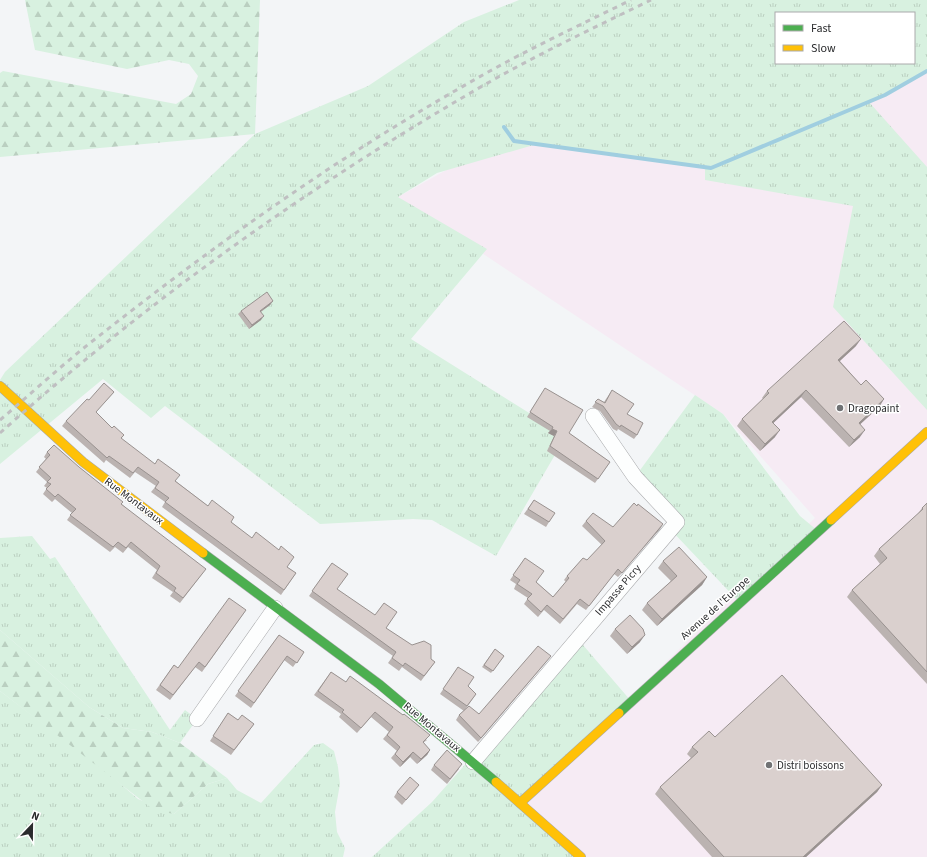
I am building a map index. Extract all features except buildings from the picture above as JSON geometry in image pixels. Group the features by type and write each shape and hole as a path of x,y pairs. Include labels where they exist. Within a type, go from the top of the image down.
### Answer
{"street":[{"name":"Rue Montavaux","path":"0,386 83,462 275,608 379,684 473,762 581,857"},
{"name":"Impasse Picry","path":"473,762 677,522 635,477 593,416"},
{"name":"Avenue de l'Europe","path":"520,804 927,432"},
{"path":"197,719 275,608"}],"shaded area":[{"path":"751,0 927,0 927,857 372,857 520,803 815,518 723,414 398,197"}],"green space":[{"path":"25,0 260,0 255,134 0,157 0,73 3,71 176,104 191,94 198,76 189,64 169,60 127,69 35,50"},
{"path":"519,0 927,0 927,71 869,102 927,167 927,410 833,307 853,206 705,180 705,167 537,144 437,173 398,197 487,249 411,339 566,436 496,556 432,520 413,519 320,524 165,406 151,418 103,379 0,464 0,380 5,372 255,134 368,86 464,22"},
{"path":"695,395 723,414 800,516 818,531 739,602 670,529 676,521 635,477"},
{"path":"32,536 50,559 55,557 170,730 185,710 197,719 180,743 152,732 123,728 89,707 0,630 0,538"},
{"path":"0,630 89,707 123,728 152,732 180,743 227,778 208,784 174,814 154,810 0,691"},
{"path":"577,638 631,701 520,804 580,857 372,857 432,802"},
{"path":"0,691 108,773 138,799 174,814 208,784 227,778 237,790 261,803 314,745 323,743 334,751 338,767 340,784 335,812 337,832 345,848 343,857 0,857"}],"waterway":[{"path":"504,127 514,141 711,168 885,95 927,71"}],"railway":[{"path":"0,420 86,346 188,268 278,203 419,112 548,40 631,0"},
{"path":"0,433 55,385 169,294 227,250 348,168 409,129 494,79 651,0"}],"traffic: fast":[{"path":"619,713 831,520"},
{"path":"203,553 379,684 496,782"}],"traffic: slow":[{"path":"0,386 83,462 203,553"},
{"path":"831,520 927,432"},
{"path":"520,803 619,713"},
{"path":"496,782 581,857"}],"place":[{"name":"Dragopaint","path":"840,408"},
{"name":"Distri boissons","path":"769,765"}]}
